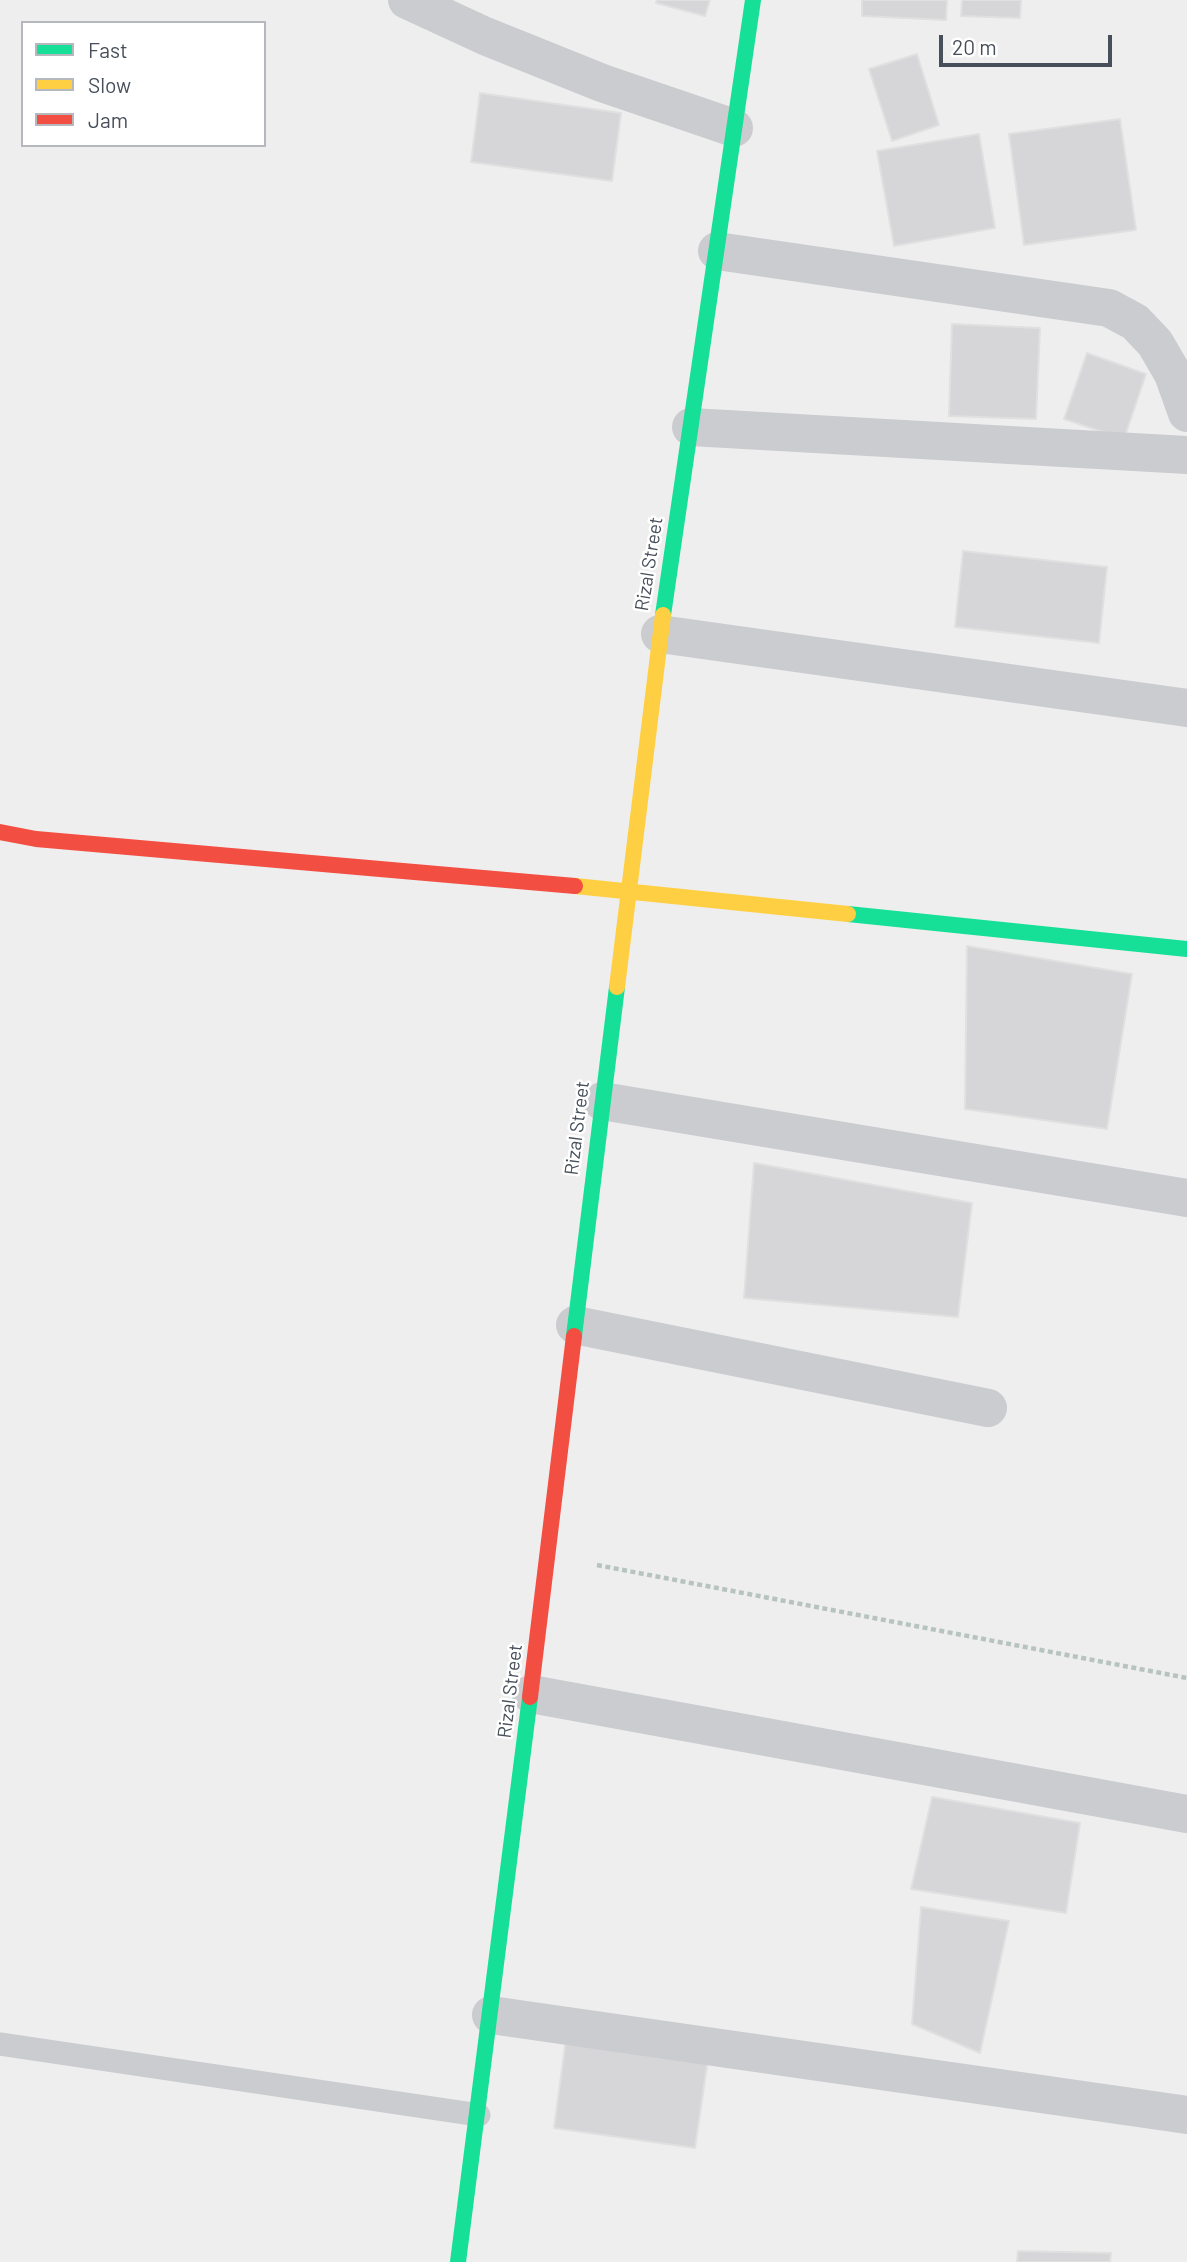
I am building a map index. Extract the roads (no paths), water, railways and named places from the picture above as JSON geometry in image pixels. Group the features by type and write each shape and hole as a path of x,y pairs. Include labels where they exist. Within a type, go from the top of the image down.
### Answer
{"street":[{"path":"407,0 485,36 602,83 734,128"},
{"name":"Rizal Street","path":"458,2262 479,2115 660,634 753,0"},
{"path":"717,251 1109,309 1135,323 1155,343 1173,374 1187,413"},
{"path":"691,427 1187,455"},
{"path":"660,634 1187,708"},
{"path":"0,832 36,839 627,891 1187,949"},
{"path":"602,1101 1187,1198"},
{"path":"575,1325 988,1408"},
{"path":"531,1694 1187,1814"},
{"path":"491,2015 1187,2115"}],"lane":[{"path":"0,2044 479,2115"}]}
